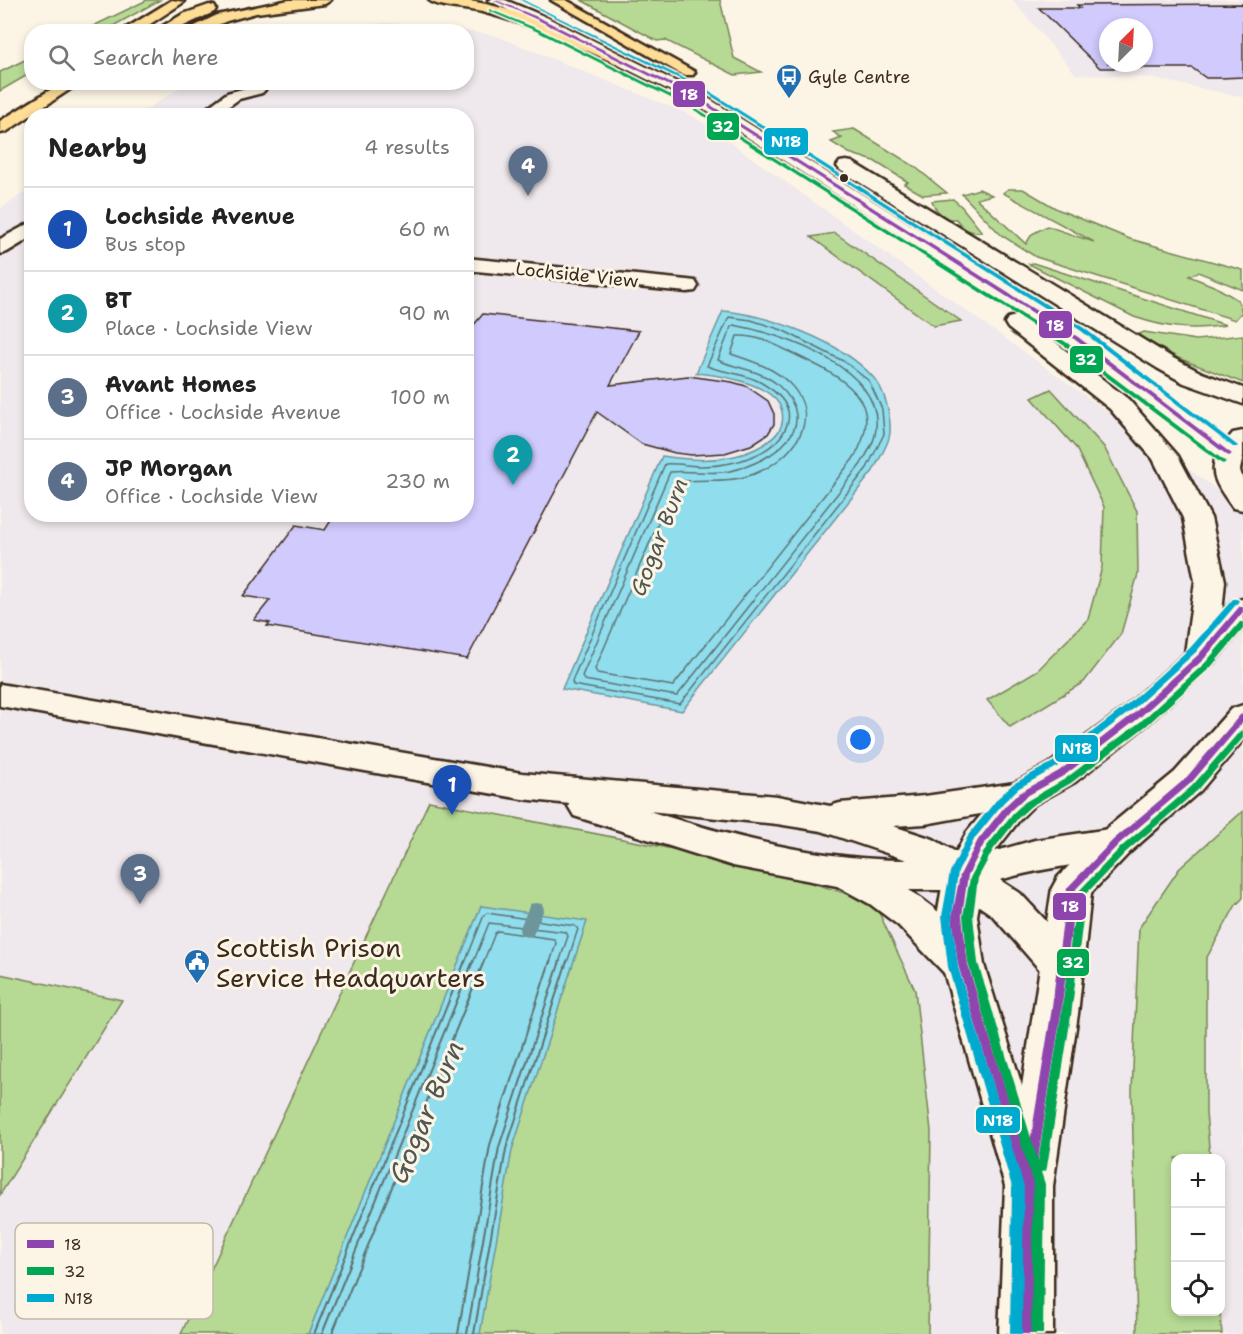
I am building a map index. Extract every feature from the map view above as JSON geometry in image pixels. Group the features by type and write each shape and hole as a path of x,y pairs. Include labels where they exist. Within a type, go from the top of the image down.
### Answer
{"main road":[{"path":"140,24 182,0"},
{"path":"174,24 188,16 240,0"},
{"path":"208,24 238,14 325,0"},
{"path":"435,0 472,6 518,20 626,62"},
{"path":"557,0 688,72"},
{"path":"39,108 74,90"},
{"path":"50,108 76,90"},
{"path":"0,128 24,116"},
{"path":"0,135 24,123"}],"street":[{"path":"494,0 541,20 697,98 1076,338 1236,446 1226,469 1231,486 1243,502"},
{"path":"519,0 688,72 990,254 1165,363 1193,378 1243,397"},
{"path":"216,108 233,96 257,90"},
{"path":"0,248 24,233"},
{"path":"927,244 987,300 1119,404 1165,456 1197,518 1210,581 1202,657"},
{"name":"Lochside View","path":"474,264 529,262 687,286"},
{"path":"1029,1186 963,965 957,916 964,875 981,842 1008,808 1022,795 1062,773 1136,716 1202,657 1243,608"},
{"path":"0,696 522,786 777,810 823,818 919,849 964,875 1006,903 1062,966"},
{"path":"1026,1334 1029,1186 1072,888 1116,843 1188,781 1243,717"},
{"path":"522,786 733,852 845,872 914,876 964,875 1035,855 1116,843"},
{"path":"823,818 925,810 1022,795"},
{"path":"845,872 870,884 909,909 963,965"}],"shaded area":[{"path":"1012,0 1243,0 1243,97 1151,78 1076,74"},
{"path":"474,32 494,35 693,116 1243,508 1243,1334 0,1334 0,209 24,193 24,522 474,522 474,108 149,108 176,90 474,90"}],"green space":[{"path":"147,0 160,0 117,24 97,24"},
{"path":"581,0 720,0 734,58 761,72 735,75 665,40 657,41"},
{"path":"24,60 24,77 0,91 0,72"},
{"path":"854,129 914,166 947,193 923,195 904,184 908,182 874,161 849,153 831,142 842,138 833,132"},
{"path":"979,189 992,195 977,199 1026,244 1032,234 1047,226 1094,242 1003,193 1008,189 1023,189 1057,209 1130,239 1243,270 1243,290 1198,272 1189,276 1216,287 1238,300 1242,312 1235,320 1036,257 1001,235 962,194"},
{"path":"953,199 982,232 967,230 956,219 946,219 935,208 932,201"},
{"path":"835,233 961,321 934,326 811,237"},
{"path":"1033,263 1226,325 1202,328 1179,327 1157,324 1134,317 1029,264"},
{"path":"1144,332 1196,340 1243,335 1243,383 1178,358 1137,335"},
{"path":"1051,389 1104,447 1137,511 1138,574 1121,634 1084,682 1010,727 987,700 1038,670 1088,619 1102,567 1104,507 1076,448 1032,398"},
{"path":"429,801 750,864 874,902 915,990 931,1131 928,1334 181,1334 188,1319 213,1319 213,1265"},
{"path":"1243,811 1243,898 1236,905 1206,959 1206,1113 1210,1154 1171,1154 1171,1316 1220,1316 1222,1334 1137,1334 1132,1092 1139,928 1179,869"},
{"path":"0,974 122,1000 0,1195"}],"water":[{"path":"723,311 761,318 803,332 824,341 859,364 877,382 884,396 890,426 888,442 873,471 682,711 562,689 662,456 700,460 738,455 750,452 768,442 781,427 782,410 775,399 765,391 751,384 721,376 696,373"},
{"path":"481,906 587,921 512,1150 480,1334 308,1334"}],"building":[{"path":"1243,4 1243,77 1206,78 1192,68 1153,68 1153,18 1099,18 1099,67 1039,8 1080,8 1077,5"},
{"path":"483,314 639,331 610,385 688,376 732,382 746,386 768,401 774,414 774,424 768,434 751,445 725,453 692,455 642,444 597,412 467,659 267,626 270,623 254,620 270,600 243,596 296,525 325,530 330,522 474,522 474,325"}],"waterway":[{"name":"Gogar Burn","path":"527,930 536,909"}],"transit line":[{"name":"18","path":"494,0 541,20 697,98 1076,338 1229,454"},
{"name":"N18","path":"521,0 703,89 1082,329 1235,446"},
{"name":"32","path":"490,10 537,30 692,107 1070,347 1223,462"},
{"name":"N18","path":"1016,1334 1018,1187 953,967 947,916 954,872 972,836 1001,800 1016,786 1056,764 1129,708 1193,650 1235,601"},
{"name":"18","path":"1026,1334 1029,1186 963,965 957,916 964,875 981,842 1008,808 1022,795 1062,773 1136,716 1201,657 1243,608"},
{"name":"32","path":"1037,1334 1039,1184 973,963 968,916 974,878 990,848 1016,815 1028,804 1068,781 1143,724 1208,665 1243,624"},
{"name":"18","path":"1032,1165 1056,1014 1072,888 1116,842 1188,781 1243,717"},
{"name":"32","path":"1042,1167 1066,1016 1082,893 1123,850 1195,788 1243,733"}],"place":[{"name":"Gyle Centre","path":"789,100"},
{"name":"JP Morgan","path":"528,196"},
{"name":"BT","path":"513,485"},
{"name":"Lochside Avenue","path":"452,815"},
{"name":"Avant Homes","path":"140,904"},
{"name":"Scottish Prison Service Headquarters","path":"197,985"}]}
